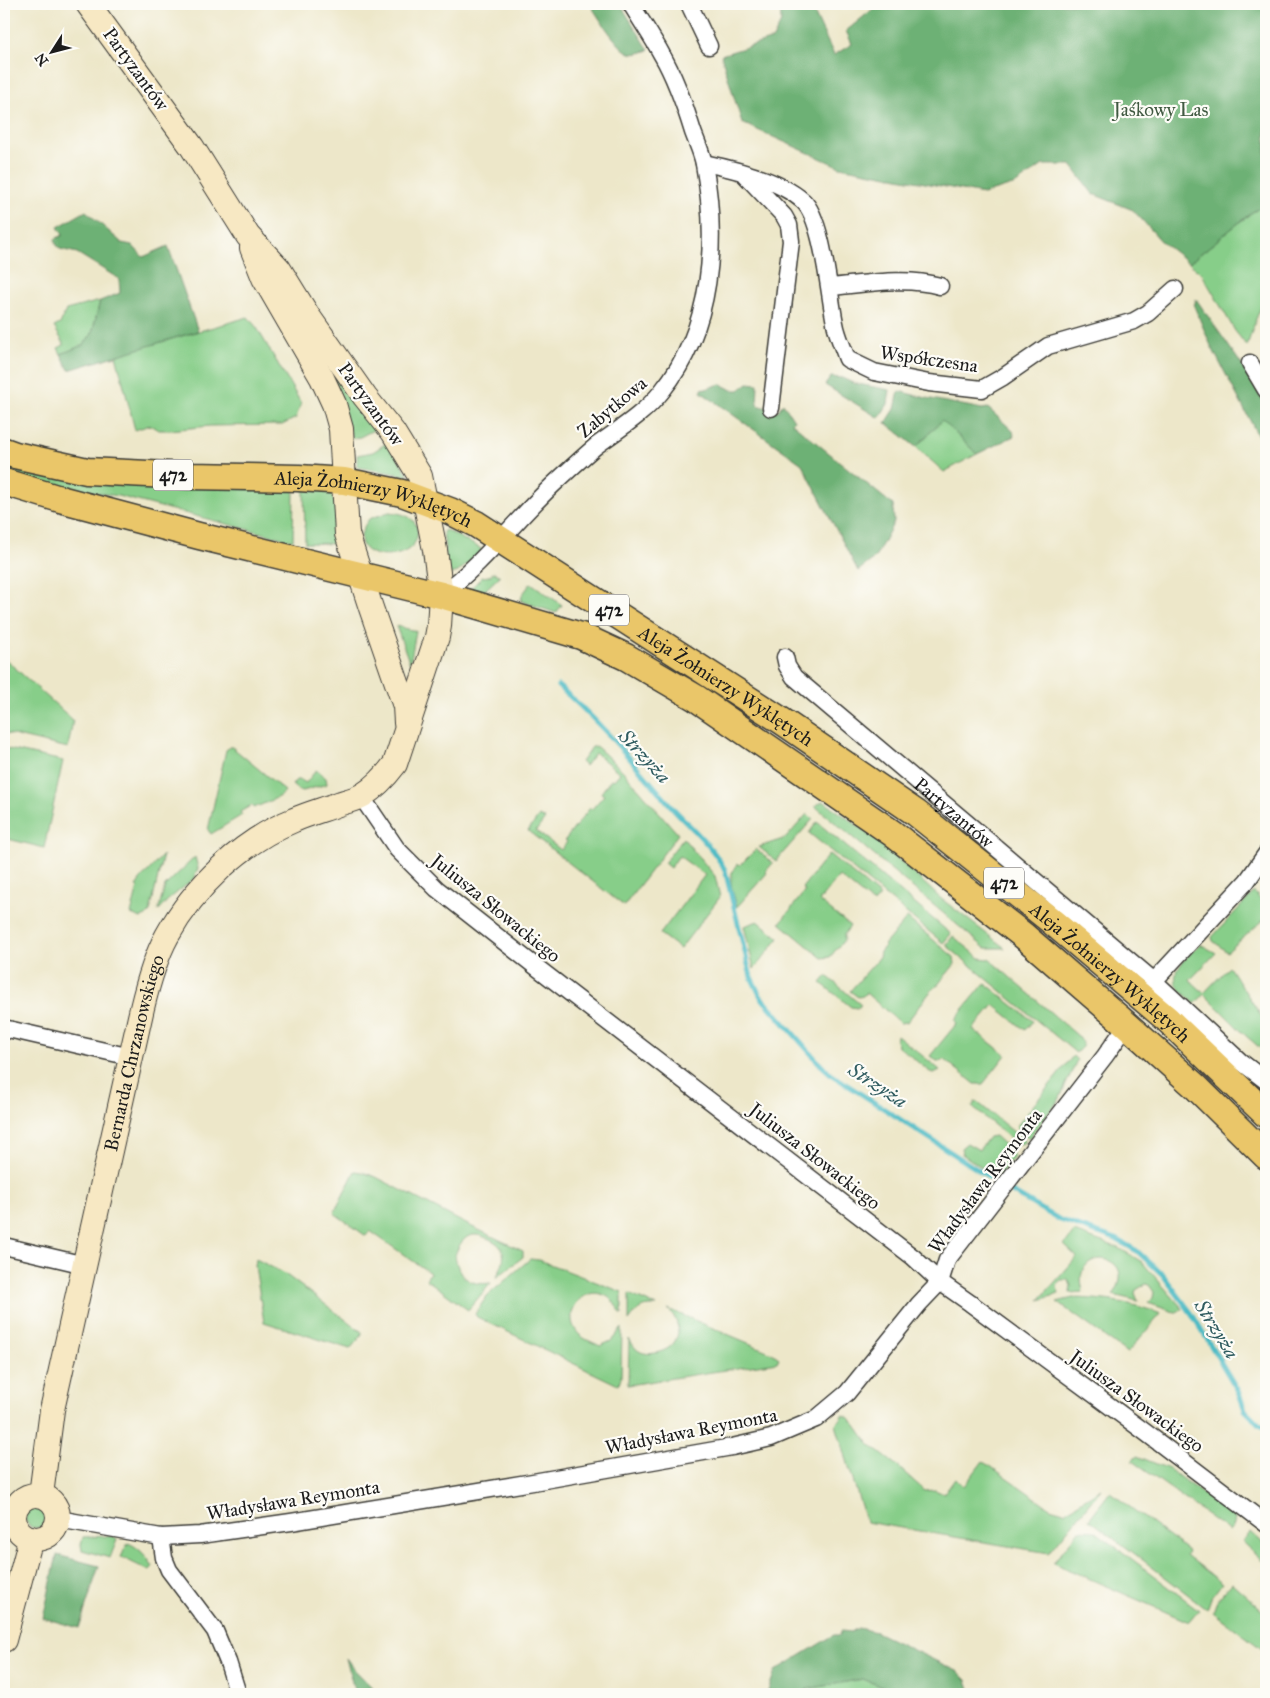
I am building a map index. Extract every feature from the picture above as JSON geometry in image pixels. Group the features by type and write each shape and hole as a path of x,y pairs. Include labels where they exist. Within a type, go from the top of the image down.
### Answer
{"main road":[{"name":"Aleja Żołnierzy Wyklętych","path":"4,451 87,471 344,481 383,488 426,501 450,511 501,539 782,721 916,813 1049,919 1160,1013 1266,1114"},
{"name":"Aleja Żołnierzy Wyklętych","path":"4,482 60,499 200,536 441,595 581,636 626,657 677,686 892,833 1024,936 1127,1024 1196,1087 1266,1156"}],"street":[{"name":"Partyzantów","path":"88,4 192,147 248,236 278,269 308,316 393,432 420,476 435,550 441,595"},
{"name":"Zabytkowa","path":"441,595 462,578 559,479 595,448 646,409 663,390 679,366 703,308 710,269 711,224 704,163 684,105 663,57 631,4"},
{"path":"689,4 709,46"},
{"name":"Współczesna","path":"704,163 742,172 788,190 805,202 814,217 830,287 835,324 847,359 874,372 929,383 982,389 1048,346 1134,321 1148,313 1175,288"},
{"path":"742,172 784,216 789,225 791,241 771,408"},
{"name":"Partyzantów","path":"248,236 264,278 322,378 334,404 340,429 347,534 360,575"},
{"path":"830,287 900,282 929,283 940,286"},
{"path":"1250,363 1266,390"},
{"name":"Bernarda Chrzanowskiego","path":"360,575 405,706 406,728"},
{"name":"Bernarda Chrzanowskiego","path":"41,1495 52,1410 145,997 159,953 177,920 197,893 231,860 267,834 294,820 361,796 383,779 395,764 437,637 441,595"},
{"name":"Partyzantów","path":"785,658 787,666 794,677 1154,981 1240,1061 1266,1081"},
{"name":"Juliusza Słowackiego","path":"361,796 380,827 397,849 437,889 914,1258 940,1282 1203,1475 1266,1524"},
{"path":"1154,981 1247,882 1266,854"},
{"name":"Władysława Reymonta","path":"58,1519 161,1537 200,1535 291,1522 723,1449 771,1438 816,1419 847,1393 940,1282 947,1260 1105,1056 1127,1024"},
{"path":"5,1028 132,1057"},
{"path":"4,1246 85,1265"},
{"path":"32,1495 41,1495 48,1498 54,1504 58,1511 58,1519 55,1528 48,1535 40,1538 30,1538 17,1528 9,1510 24,1498 32,1495"},
{"path":"161,1537 164,1558 169,1570 215,1631 228,1662 238,1694"},
{"path":"4,1640 30,1538"}],"green space":[{"path":"590,4 620,4 649,50 635,54 625,50 608,31"},
{"name":"Jaśkowy Las","path":"780,4 810,4 834,55 852,44 846,31 879,4 1266,4 1266,204 1251,213 1189,263 1163,243 1133,210 1093,194 1071,165 1043,165 1016,184 983,194 840,167 742,123 721,55 773,39 781,22"},
{"path":"1266,204 1266,295 1247,346 1235,331 1202,274 1189,263 1251,213"},
{"path":"86,211 122,243 132,245 143,257 168,246 198,331 69,370 61,354 83,345 92,334 100,301 120,293 119,279 77,253 60,249 56,244 55,239 63,235 58,227"},
{"path":"1196,299 1242,365 1266,406 1266,451 1211,346 1194,306"},
{"path":"100,301 92,334 83,345 61,354 58,348 64,345 54,327 60,324 66,310"},
{"path":"248,317 257,328 301,403 296,418 282,425 210,426 158,430 150,425 135,430 116,355"},
{"path":"332,372 379,427 360,437 352,438"},
{"path":"831,377 890,390 888,404 879,418 825,385"},
{"path":"748,383 758,384 757,405 778,411 783,403 794,420 792,423 893,505 894,522 875,558 858,571 802,464 701,392 703,388 706,389 720,384 732,390 739,390"},
{"path":"899,391 982,409 988,408 1013,431 1014,436 977,454 942,420 916,447 886,423 895,409"},
{"path":"942,420 977,454 944,472 916,447"},
{"path":"388,442 409,476 357,467 357,455 373,452"},
{"path":"4,463 294,489 293,541 118,496 64,488 4,475"},
{"path":"304,489 333,492 339,542 337,544 305,543"},
{"path":"389,512 409,517 413,520 417,528 416,541 408,550 396,555 383,556 371,553 363,546 361,534 369,519"},
{"path":"445,530 480,548 482,551 458,572 448,575 443,532"},
{"path":"494,572 500,576 483,592 472,590 471,588 482,577 489,576"},
{"path":"531,583 562,605 556,613 521,601 522,595"},
{"path":"396,626 416,631 410,664"},
{"path":"4,658 73,720 68,748 4,733"},
{"path":"232,747 285,791 276,798 254,808 252,805 240,812 242,815 211,834 208,830 226,750"},
{"path":"592,747 597,747 623,771 678,834 624,906 528,831 539,816 545,819 536,831 561,850 567,842 565,840 590,808 592,809 604,795 601,793 611,779 614,780 620,773 595,753 585,766 581,762"},
{"path":"4,748 63,761 44,848 4,838"},
{"path":"316,770 326,778 327,784 303,791 298,790 292,785 296,780 306,783"},
{"path":"823,801 877,839 939,897 1005,948 985,948 815,806"},
{"path":"807,814 813,819 776,861 759,847 786,838"},
{"path":"817,822 951,934 943,943 809,833"},
{"path":"683,838 715,876 720,897 680,949 660,934 705,875 679,856 670,868 664,863"},
{"path":"756,849 773,863 765,872 767,873 737,907 731,884 732,873 738,863 740,865"},
{"path":"829,854 880,896 874,903 871,902 839,876 819,901 850,926 844,935 844,940 830,957 822,958 780,923 805,891 802,888"},
{"path":"163,855 150,912 141,918 131,914 138,887 136,886"},
{"path":"195,857 198,868 196,877 168,900 158,911 165,886"},
{"path":"1254,892 1266,906 1266,918 1227,952 1213,941 1212,937"},
{"path":"907,918 954,957 955,964 907,1022 900,1023 866,993 858,997 850,991 879,958 884,945"},
{"path":"758,921 779,938 754,969 744,926"},
{"path":"953,936 980,958 989,959 1078,1036 1083,1043 1082,1047 1076,1053 946,945"},
{"path":"1200,944 1216,953 1190,980 1204,993 1229,967 1266,1023 1266,1053 1204,994 1195,1004 1178,987 1176,975 1178,969"},
{"path":"827,976 861,1005 857,1008 851,1007 821,983"},
{"path":"985,983 1033,1021 1025,1030 994,1005 973,1029 1006,1055 983,1084 975,1084 944,1059 937,1061 930,1056 957,1023 955,1021 957,1017"},
{"path":"897,1035 940,1070 934,1073 930,1072 898,1046 896,1041"},
{"path":"1073,1056 1077,1060 1059,1100 1029,1138 1016,1127"},
{"path":"976,1101 1026,1142 1021,1144 1010,1138 972,1107"},
{"path":"995,1136 1011,1151 1014,1157 999,1175 987,1171 962,1154 961,1148 967,1143 979,1150 989,1137"},
{"path":"355,1171 376,1177 464,1223 523,1251 523,1257 496,1278 503,1258 503,1253 498,1244 479,1235 471,1235 466,1238 460,1244 455,1255 459,1269 471,1281 483,1284 491,1283 468,1310 426,1279 430,1273 370,1231 366,1236 334,1213"},
{"path":"1074,1232 1119,1248 1142,1262 1183,1309 1177,1313 1148,1303 1153,1298 1154,1292 1146,1284 1136,1290 1135,1293 1138,1301 1113,1295 1119,1283 1120,1273 1110,1261 1102,1259 1094,1260 1087,1265 1082,1273 1083,1292 1070,1293 1071,1285 1068,1280 1061,1280 1057,1287 1059,1294 1039,1300 1077,1257 1064,1245"},
{"path":"256,1259 285,1274 362,1332 362,1335 350,1349 264,1322 255,1266"},
{"path":"530,1259 539,1260 622,1292 622,1315 610,1298 596,1293 588,1294 577,1303 572,1317 573,1325 577,1332 600,1346 611,1341 622,1328 621,1378 618,1385 477,1317 475,1314 487,1296"},
{"path":"629,1294 656,1306 640,1309 629,1321"},
{"path":"1073,1298 1118,1302 1161,1314 1127,1353 1057,1302"},
{"path":"668,1309 772,1353 779,1358 777,1362 628,1385 629,1339 638,1350 647,1354 663,1351 675,1342 678,1329 677,1322"},
{"path":"842,1415 848,1417 855,1424 870,1445 925,1491 935,1490 944,1494 955,1479 964,1486 983,1461 1050,1508 1064,1512 1101,1489 1049,1553 866,1522 836,1425"},
{"path":"1137,1456 1169,1469 1235,1518 1234,1525 1229,1531 1132,1461"},
{"path":"1110,1492 1188,1551 1186,1555 1222,1583 1211,1598 1207,1609 1089,1519"},
{"path":"36,1506 44,1509 47,1517 44,1525 36,1528 28,1525 25,1517 28,1509"},
{"path":"1079,1530 1095,1531 1199,1610 1189,1622 1053,1563"},
{"path":"1251,1532 1266,1546 1266,1564 1242,1541"},
{"path":"114,1536 117,1540 110,1558 82,1550 83,1537"},
{"path":"128,1543 139,1549 148,1559 153,1566 150,1571 121,1557"},
{"path":"57,1555 99,1566 79,1628 43,1618"},
{"path":"1232,1583 1266,1613 1266,1652 1213,1612 1217,1600"},
{"path":"858,1628 876,1632 959,1672 967,1680 972,1694 900,1694 863,1679 807,1689 806,1694 767,1694 775,1671 834,1635 840,1635 841,1631 851,1632"},
{"path":"346,1658 355,1670 379,1694 355,1694"},
{"path":"863,1679 900,1694 806,1694 807,1689"}],"waterway":[{"name":"Strzyża","path":"558,686 603,729 707,844 720,861 725,870 751,977 761,997 821,1065 832,1075 1012,1192 1060,1220 1116,1239 1137,1251 1163,1275 1192,1314 1238,1391 1245,1410 1259,1424 1266,1427"}]}
